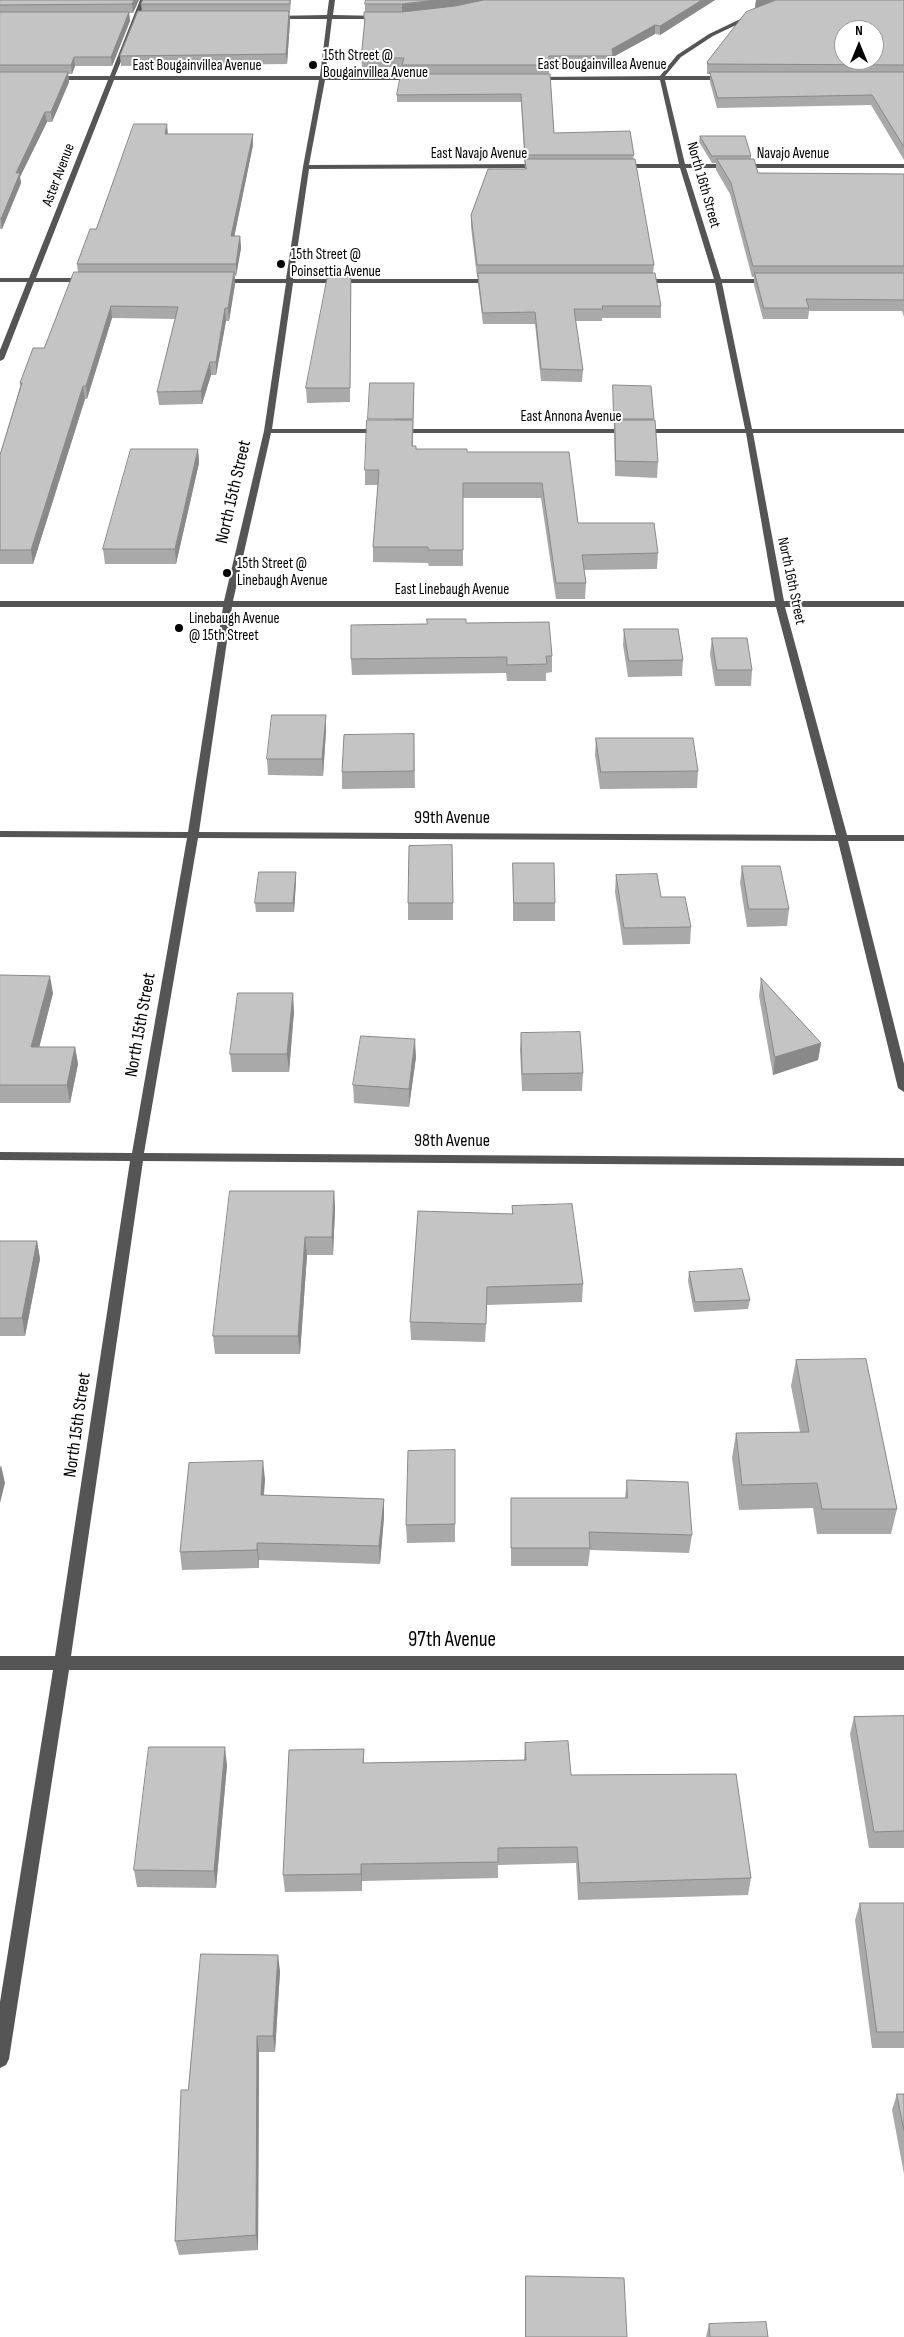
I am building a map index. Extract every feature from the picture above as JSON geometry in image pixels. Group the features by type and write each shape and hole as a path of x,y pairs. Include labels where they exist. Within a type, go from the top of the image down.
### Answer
{"street":[{"name":"Aster Avenue","path":"0,359 143,0"},
{"name":"North 15th Street","path":"0,2059 62,1662 137,1157 193,835 228,604 268,431 306,167 322,79 332,0"},
{"path":"662,78 679,56 711,34 756,13"},
{"path":"262,17 392,17"},
{"path":"127,18 146,18"},
{"name":"East Bougainvillea Avenue","path":"46,78 422,78"},
{"name":"East Bougainvillea Avenue","path":"532,78 730,78"},
{"name":"North 16th Street","path":"662,78 682,166 718,281 749,431 780,604 842,837 904,1088"},
{"name":"East Navajo Avenue","path":"306,167 544,166"},
{"path":"613,166 682,166"},
{"name":"Navajo Avenue","path":"682,166 904,166"},
{"path":"0,280 91,280"},
{"path":"210,281 502,281"},
{"path":"630,281 777,281"},
{"name":"East Annona Avenue","path":"268,431 904,431"},
{"name":"East Linebaugh Avenue","path":"0,604 904,604"},
{"name":"99th Avenue","path":"0,834 904,838"},
{"name":"98th Avenue","path":"0,1156 904,1162"},
{"name":"97th Avenue","path":"0,1663 904,1663"}],"building":[{"path":"0,0 134,0 132,4 0,5"},
{"path":"143,0 290,0 290,4 141,4"},
{"path":"366,0 436,0 402,4 365,4"},
{"path":"484,0 702,0 660,26 655,25 612,49 613,56 549,56 549,65 402,65 404,58 361,58 364,12 402,12 455,6"},
{"path":"776,0 904,0 904,65 884,65 884,20 834,20 834,65 708,64 707,62 746,12"},
{"path":"138,11 289,11 286,54 120,56"},
{"path":"0,12 129,12 111,57 74,57 71,65 0,65"},
{"path":"0,72 68,72 51,112 45,112 16,173 20,173 1,219 0,219"},
{"path":"710,72 904,72 904,147 872,95 718,98"},
{"path":"401,74 550,74 554,133 630,131 634,155 525,155 521,94 397,95"},
{"path":"134,124 167,124 165,134 253,134 231,236 240,236 236,264 77,264 90,229 96,229"},
{"path":"700,136 745,136 751,156 712,156"},
{"path":"525,159 635,159 654,265 477,265 471,215 488,169 526,169"},
{"path":"717,159 754,159 758,173 904,174 904,266 753,266 731,183"},
{"path":"329,270 351,270 350,388 306,388"},
{"path":"74,272 234,272 228,308 225,308 216,362 210,362 201,391 157,392 178,307 111,306 86,386 83,386 31,550 0,550 0,455 22,383 20,383 33,348 44,348"},
{"path":"478,273 655,273 661,306 602,306 603,309 574,309 583,370 541,369 535,312 483,313"},
{"path":"755,273 904,273 904,300 806,299 809,308 764,308"},
{"path":"370,383 414,383 413,419 368,419"},
{"path":"613,385 651,386 654,419 614,419"},
{"path":"367,420 413,420 412,446 416,446 416,449 467,449 467,452 569,452 578,523 654,523 658,553 582,555 586,583 556,583 542,483 463,483 463,550 428,550 428,547 373,547 379,470 365,470"},
{"path":"615,420 655,420 658,462 616,461"},
{"path":"131,449 198,449 175,549 103,549"},
{"path":"427,619 466,619 466,623 549,622 552,656 546,656 547,664 507,665 507,657 351,659 351,625 427,624"},
{"path":"624,629 678,629 683,660 629,661"},
{"path":"712,638 747,638 752,670 717,670"},
{"path":"272,715 326,715 322,759 267,759"},
{"path":"414,734 414,771 342,772 344,735"},
{"path":"596,738 693,738 698,771 601,772"},
{"path":"452,845 453,903 408,903 409,846"},
{"path":"513,863 554,863 555,903 514,903"},
{"path":"742,866 780,866 789,909 749,909"},
{"path":"259,872 296,872 293,903 255,903"},
{"path":"657,874 661,897 685,897 691,927 624,928 616,875"},
{"path":"0,975 50,976 31,1047 75,1047 67,1085 0,1085"},
{"path":"761,978 821,1043 775,1057"},
{"path":"238,993 293,993 287,1054 230,1054"},
{"path":"580,1032 583,1073 522,1074 521,1033"},
{"path":"361,1036 415,1039 409,1089 353,1085"},
{"path":"230,1191 334,1191 332,1237 305,1237 298,1336 213,1336"},
{"path":"572,1204 583,1284 487,1287 486,1324 410,1322 418,1211 513,1214 512,1206"},
{"path":"0,1241 37,1241 22,1318 0,1318"},
{"path":"742,1269 750,1300 695,1302 689,1272"},
{"path":"866,1359 897,1509 822,1509 817,1483 742,1485 736,1433 809,1432 796,1360"},
{"path":"455,1450 455,1524 406,1525 408,1451"},
{"path":"263,1461 261,1495 384,1499 379,1546 257,1543 257,1550 180,1552 189,1463"},
{"path":"627,1480 688,1482 692,1535 589,1532 590,1548 511,1548 511,1498 627,1498"},
{"path":"904,1716 904,1831 874,1832 854,1717"},
{"path":"568,1741 571,1775 736,1774 751,1878 580,1883 577,1847 498,1848 498,1862 361,1864 361,1874 283,1875 289,1750 364,1749 363,1763 526,1760 525,1743"},
{"path":"149,1747 225,1747 214,1871 134,1870"},
{"path":"860,1903 904,1903 904,2032 877,2032"},
{"path":"201,1954 278,1955 273,2036 257,2036 256,2235 175,2241 181,2090 188,2090"},
{"path":"897,2094 904,2094 904,2130"},
{"path":"526,2276 624,2278 627,2337 526,2337"},
{"path":"766,2322 768,2337 710,2337 709,2324"}],"place":[{"name":"15th Street @ Bougainvillea Avenue","path":"313,65"},
{"name":"15th Street @ Poinsettia Avenue","path":"281,264"},
{"name":"15th Street @ Linebaugh Avenue","path":"227,573"},
{"name":"Linebaugh Avenue @ 15th Street","path":"179,628"}]}
